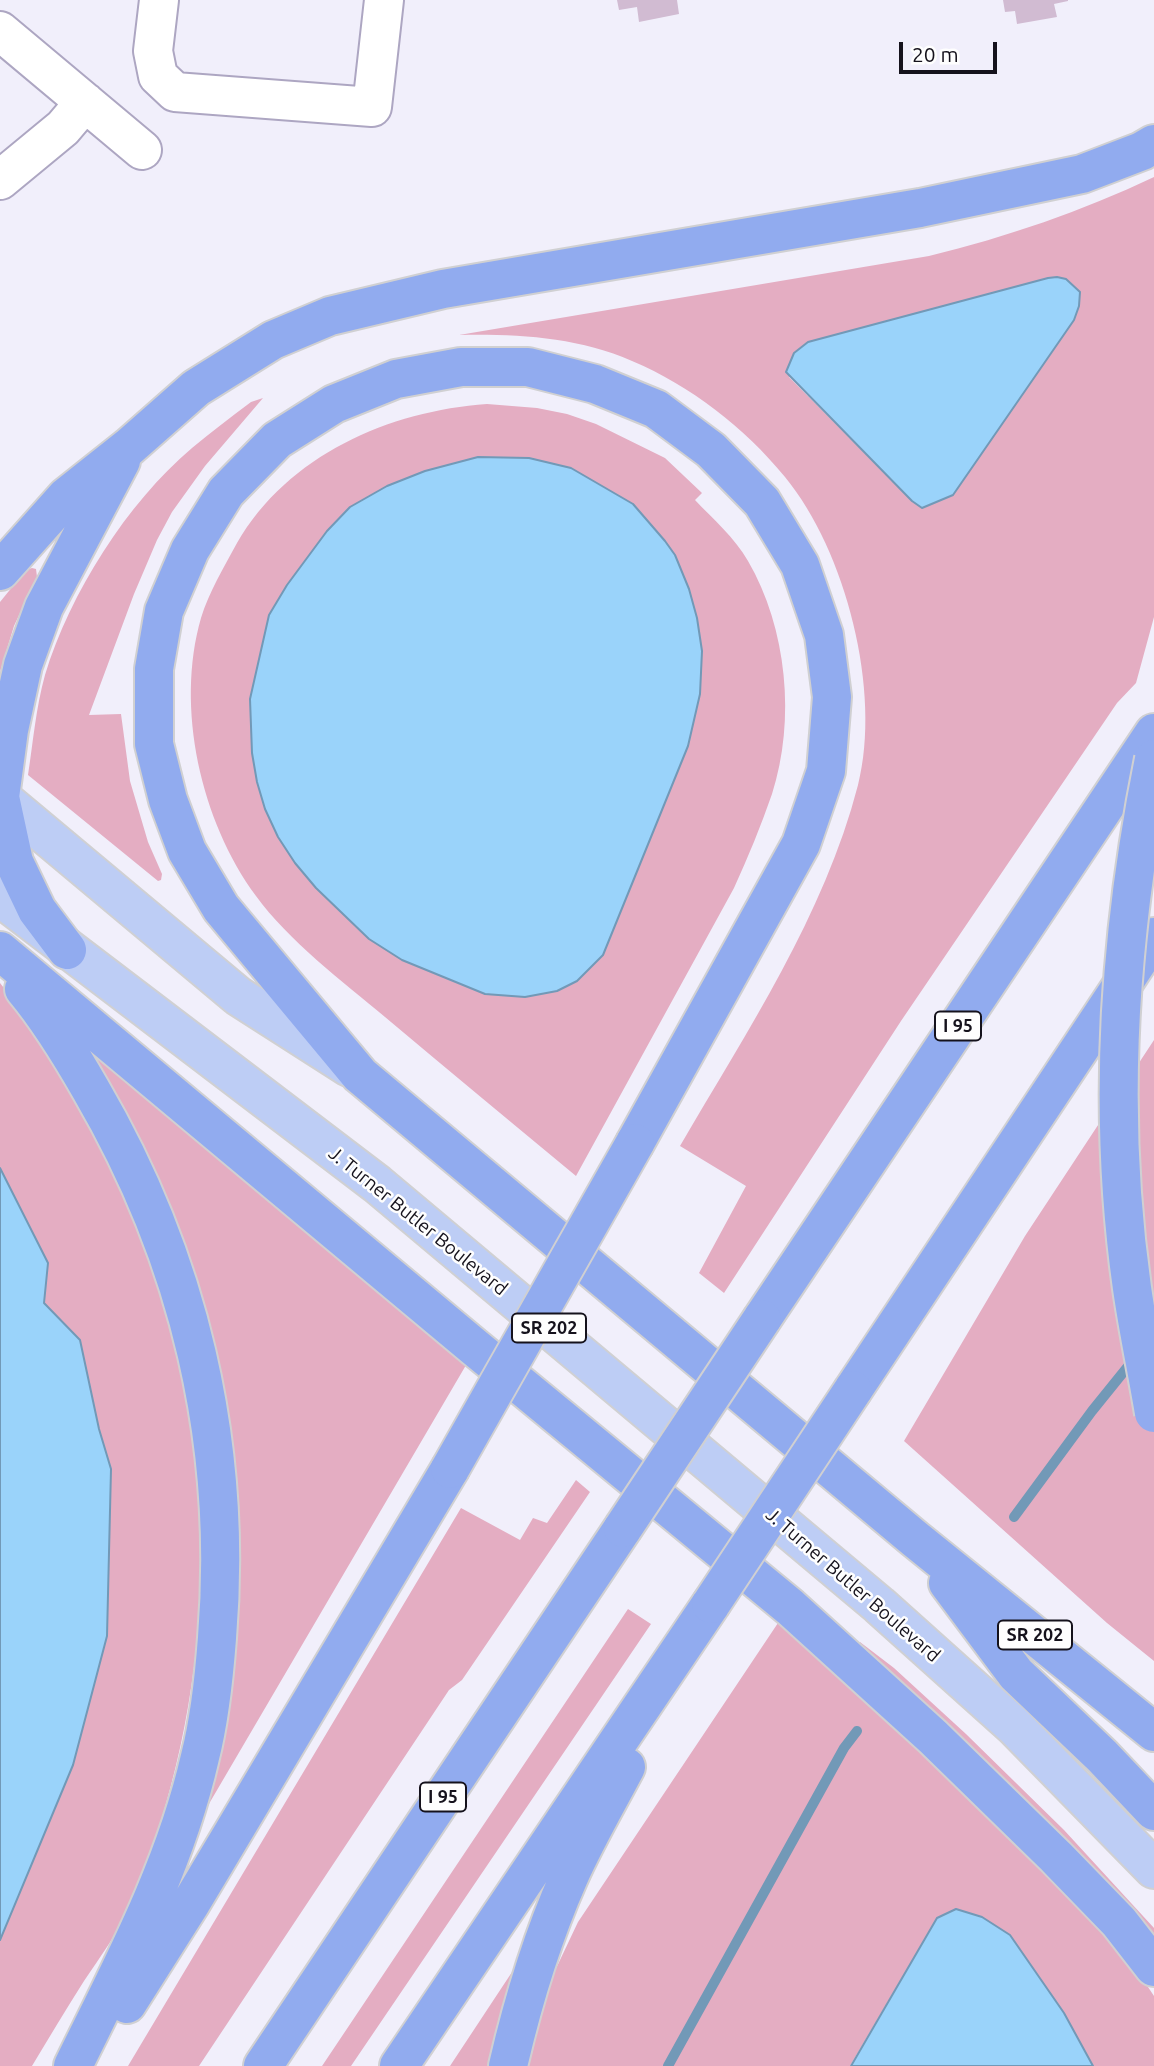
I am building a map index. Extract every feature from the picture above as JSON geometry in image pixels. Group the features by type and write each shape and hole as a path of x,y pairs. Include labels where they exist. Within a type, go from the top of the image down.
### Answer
{"highway":[{"path":"0,571 66,497 129,447 196,387 273,340 330,316 443,289 864,219 974,197 1082,174 1154,144"},
{"path":"88,2066 191,1903 450,1469 802,844 826,771 832,697 824,635 800,565 769,512 711,450 656,409 595,384 528,367 461,367 396,379 334,404 278,440 226,492 190,550 164,611 154,669 154,744 168,800 187,851 221,908 359,1074"},
{"path":"67,950 37,910 14,862 0,797 9,730 23,665 44,607 129,447"},
{"name":"I 95","path":"263,2066 1154,733"},
{"path":"1154,759 1132,884 1120,1026 1120,1156 1132,1287 1154,1413"},
{"path":"399,2066 711,1604 1154,937"},
{"path":"0,951 790,1607 933,1737 1056,1857 1119,1922 1154,1967"},
{"path":"0,961 53,1028 105,1114 124,1150 167,1250 192,1331 207,1403 220,1508 219,1605 213,1683 200,1758 177,1834 146,1917 73,2066"},
{"name":"SR 202","path":"359,1074 915,1539 1154,1732"},
{"path":"915,1539 1016,1674 1102,1756 1154,1811"},
{"path":"508,2066 519,2016 539,1951 570,1875 711,1604"}],"main road":[{"name":"SR 202","path":"0,797 238,996 359,1074"},
{"name":"J. Turner Butler Boulevard","path":"0,897 377,1184 879,1605 1014,1726 1154,1869"}],"lane":[{"path":"159,0 153,51 158,76 175,92 372,107 384,0"},
{"path":"6,47 85,102 142,150"},
{"path":"0,180 64,128 85,102"}],"shaded area":[{"path":"1154,177 1154,617 1136,683 1117,703 901,1021 724,1293 699,1273 746,1186 680,1146 781,972 825,880 843,833 858,785 864,748 862,666 853,624 826,543 807,508 785,477 752,441 696,396 654,371 590,347 525,336 459,335 929,256 1044,222","holes":["1079,306 1074,320 953,495 922,508 789,377"]},
{"path":"263,398 205,466 172,512 134,594 89,715 121,714 130,781 148,842 162,874 161,880 158,881 28,775 42,687 69,613 85,582 124,522 145,495 192,448 251,402"},
{"path":"487,404 537,408 567,414 596,424 665,458 702,493 695,500 730,537 748,561 772,615 784,675 784,736 779,765 772,794 749,853 734,888 576,1176 334,975 284,929 256,896 237,866 221,834 198,763 192,726 191,689 201,618 222,570 258,512 284,485 313,462 344,443 414,416","holes":["478,457 633,504 675,555 697,618 702,651 700,694 688,746 603,955 525,997 485,994 402,960 369,939 316,888 278,837 265,809 252,753 250,699 269,615 287,585 327,532 350,507 387,486 425,471"]},
{"path":"36,569 37,577 14,626 0,672 0,602 26,570"},
{"path":"0,983 42,1039 80,1098 151,1253 175,1333 191,1415 200,1498 201,1581 194,1665 180,1747 159,1828 125,1916 32,2066 0,2066 0,1940 73,1765 107,1636 111,1469 99,1429 80,1340 44,1303 48,1263 0,1168"},
{"path":"53,1010 469,1360 186,1843 227,1441"},
{"path":"1154,1040 1154,1661 1107,1623 904,1441 1025,1236"},
{"path":"576,1480 590,1492 462,1680 449,1690 199,2066 128,2066 461,1508 520,1540 533,1518 547,1523"},
{"path":"628,1609 651,1624 351,2066 322,2066"},
{"path":"780,1620 889,1715 1120,1945 1154,1996 1154,2066 1093,2066 1064,2013 937,1918 850,2066 526,2066 551,1979 578,1922"},
{"path":"860,1642 894,1668 966,1734 1064,1830 1154,1928 1154,1948 858,1648"},
{"path":"516,1966 492,2066 450,2066"}],"water":[{"path":"1057,277 1066,279 1080,292 1074,320 953,495 922,508 912,501 786,372 794,353 808,342"},
{"path":"478,457 529,458 571,468 633,504 675,555 689,589 702,651 700,694 688,746 603,955 577,981 557,991 525,997 485,994 402,960 369,939 316,888 278,837 265,809 252,753 250,699 269,615 287,585 327,531 350,507 387,486 425,471"},
{"path":"0,1168 48,1263 44,1303 80,1340 99,1429 111,1469 107,1636 73,1765 0,1940"},
{"path":"956,1909 982,1917 1010,1935 1064,2013 1093,2066 851,2066 937,1918"}],"building":[{"path":"617,0 677,0 679,14 639,22 637,7 619,10"},
{"path":"1003,0 1068,1 1054,4 1057,17 1017,24 1015,11 1005,12"}],"waterway":[{"path":"1014,1517 1134,1359"},
{"path":"668,2066 844,1748 857,1731"}]}
